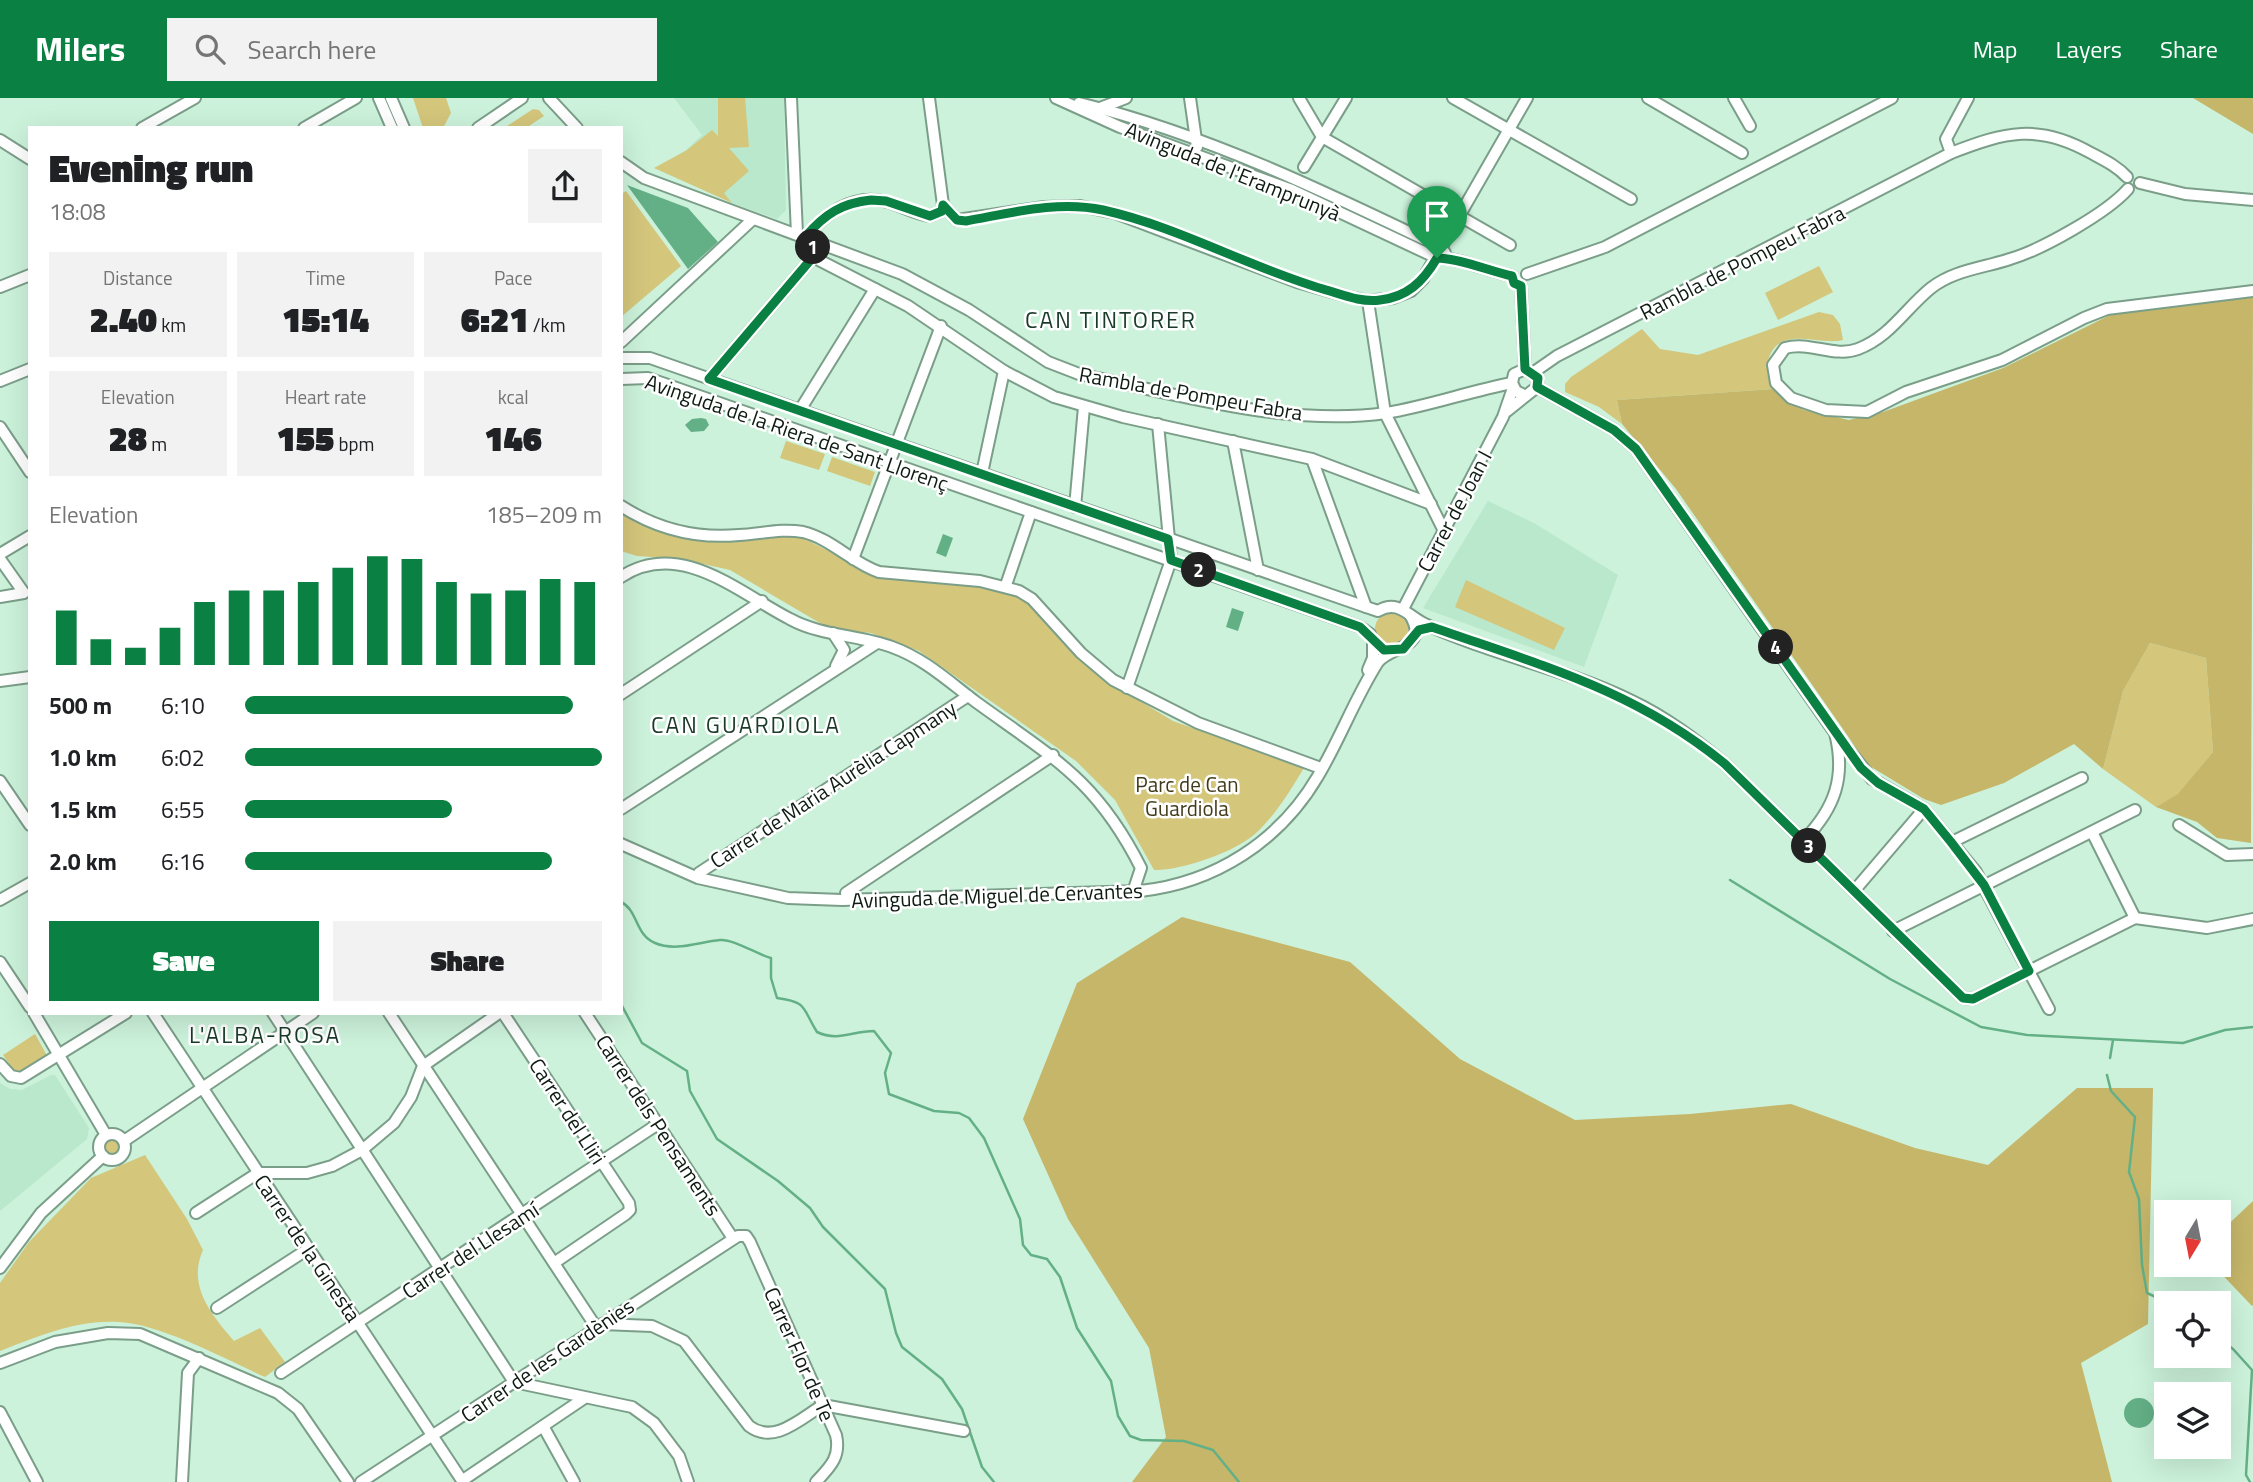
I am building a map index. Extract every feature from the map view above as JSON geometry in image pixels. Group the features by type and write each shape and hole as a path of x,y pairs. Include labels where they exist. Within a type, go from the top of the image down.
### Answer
{"street":[{"path":"146,126 195,98"},
{"path":"307,126 356,98"},
{"path":"379,98 391,126"},
{"path":"391,98 403,126"},
{"path":"481,126 522,98"},
{"path":"549,98 575,126"},
{"path":"791,98 805,237 818,258 941,326 1030,386 1084,407 1312,459 1431,504"},
{"path":"805,237 830,213 856,202 886,201 930,216 942,211 929,98"},
{"name":"Avinguda de l'Eramprunyà","path":"1057,98 1097,103 1297,180 1442,255"},
{"name":"Avinguda de l'Eramprunyà","path":"1057,98 1121,127 1292,190 1442,255 1483,270 1512,276"},
{"path":"1097,103 1126,98"},
{"path":"1190,98 1197,154"},
{"path":"1299,98 1322,137 1510,245"},
{"path":"1304,167 1346,98"},
{"path":"1453,98 1631,199"},
{"path":"943,205 957,220 1044,207 1101,209 1297,282 1368,301 1393,298 1411,291 1442,255 1527,98"},
{"path":"1648,98 1741,153"},
{"path":"1734,98 1750,126"},
{"path":"1527,274 1605,247 1892,98"},
{"path":"1951,153 1946,139 1968,98"},
{"name":"Rambla de Pompeu Fabra","path":"1529,370 1951,153 1999,136 2035,133 2077,145 2116,167 2128,183"},
{"path":"0,140 28,158"},
{"name":"Rambla de Pompeu Fabra","path":"623,163 644,178 902,274 969,310 1048,362 1079,374 1279,413 1385,413 1513,385"},
{"path":"2253,200 2185,194 2140,183 2135,190 2128,183 2036,251 1949,277 1931,288 1885,335 1859,349 1838,352 1809,346 1785,348 1773,365 1776,383 1791,398 1806,405 1837,412 1867,412 1898,395 2012,356 2084,318 2108,309 2253,290"},
{"path":"623,340 752,220"},
{"path":"709,379 827,247"},
{"path":"1521,286 1514,283 1512,276 1519,269 1527,274"},
{"path":"1521,286 1527,282 1527,274"},
{"path":"0,287 28,276"},
{"path":"1521,286 1529,370 1538,378 1537,387"},
{"path":"800,410 875,289"},
{"path":"1368,301 1385,413 1444,531"},
{"path":"853,559 887,463 941,326"},
{"path":"623,358 650,358 1378,611"},
{"path":"0,381 28,370"},
{"path":"1529,370 1514,374 1513,385 1524,395 1537,387"},
{"path":"982,473 1004,371"},
{"name":"Avinguda de la Riera de Sant Llorenç","path":"623,379 648,378 1360,627 1371,638"},
{"name":"Carrer de Joan I","path":"1406,612 1505,413 1513,385"},
{"path":"1537,387 1614,430 1636,449 1835,733 1872,779 1924,809 1984,885 2049,1009"},
{"name":"Carrer de Joan I","path":"1505,413 1524,395"},
{"path":"1075,507 1084,407"},
{"path":"1127,688 1171,560 1158,424"},
{"path":"0,427 28,469"},
{"path":"1233,441 1258,570"},
{"path":"1312,459 1366,607"},
{"path":"623,507 640,518 681,533 713,536 775,530 805,533 827,542 879,572 1006,585 1027,594 1089,661 1127,688 1198,723 1318,767"},
{"path":"1006,585 1031,512"},
{"path":"0,597 24,593 0,557 28,537"},
{"path":"623,576 643,565 670,564 722,578 788,618 833,633 877,643 932,667 968,696 1053,755 1082,781 1117,824 1141,868 1135,886"},
{"path":"623,693 762,601"},
{"path":"1432,627 1422,628 1414,634 1408,645 1395,652 1382,650 1371,638 1371,620 1378,611 1390,606 1432,627 1591,684 1652,712 1682,730 1725,764 1963,998 1973,999 2135,918 2207,928 2253,919"},
{"path":"1406,612 1414,634"},
{"path":"833,633 844,650 834,669"},
{"name":"Avinguda de Miguel de Cervantes","path":"623,834 639,846 699,873 780,892 846,893 1135,886 1193,874 1235,854 1275,824 1318,767 1371,663 1371,638"},
{"path":"623,808 877,643"},
{"name":"Avinguda de Miguel de Cervantes","path":"623,845 708,881 799,899 1105,893 1174,885 1227,865 1251,851 1277,829 1318,776 1376,666 1385,655 1395,652"},
{"path":"0,681 28,677"},
{"name":"Carrer de Maria Aurèlia Capmany","path":"699,873 968,696"},
{"path":"1804,841 1826,816 1837,791 1841,762 1835,733"},
{"path":"846,893 1053,755"},
{"path":"1951,842 2082,778"},
{"path":"0,781 28,818"},
{"path":"1854,891 1924,809"},
{"path":"1893,930 2135,810"},
{"path":"2179,825 2227,855 2253,854"},
{"path":"2092,832 2135,918"},
{"path":"0,900 28,884"},
{"path":"0,962 28,1004"},
{"path":"35,1015 106,1135"},
{"path":"0,1064 11,1076 21,1078 123,1015"},
{"name":"Carrer de la Ginesta","path":"154,1015 463,1481"},
{"path":"274,1015 514,1382 583,1399 632,1407 644,1414 679,1457 688,1482"},
{"path":"124,1141 310,1015"},
{"path":"391,1015 554,1263 599,1326 652,1326 684,1342 758,1434 767,1436 777,1432 823,1405 964,1431"},
{"path":"196,1213 258,1173 307,1173 332,1166 362,1150 394,1123 411,1097 423,1066 498,1015"},
{"name":"Carrer del Lliri","path":"502,1015 602,1163 630,1210 554,1263"},
{"name":"Carrer dels Pensaments","path":"586,1015 732,1237"},
{"name":"Carrer del Llesamí","path":"281,1373 523,1216 658,1124"},
{"path":"106,1135 118,1135 124,1141 125,1150 120,1157 111,1160 103,1156 99,1145 106,1135"},
{"path":"0,1268 41,1213 103,1156"},
{"name":"Carrer Flor de Te","path":"732,1237 746,1236 750,1242 823,1405 839,1448 836,1459 816,1482"},
{"name":"Carrer de les Gardènies","path":"361,1482 732,1237"},
{"path":"217,1308 308,1249"},
{"path":"0,1363 55,1342 108,1332 140,1334 278,1393 298,1409 348,1482"},
{"path":"182,1482 187,1380 188,1373 199,1358"},
{"path":"463,1481 583,1399"},
{"path":"0,1412 37,1482"},
{"path":"543,1426 574,1482"}],"shaded area":[{"path":"674,98 784,98 786,210 777,219 732,203 686,150 702,135"},
{"path":"2193,98 2253,98 2253,134"},
{"path":"627,185 688,208 718,242 688,269"},
{"path":"2253,297 2251,843 2217,838 2197,822 2156,807 2178,794 2213,752 2206,658 2150,643 2123,691 2103,769 2074,744 2004,783 1941,805 1924,799 1868,765 1676,489 1622,424 1617,400 1773,389 1804,410 1849,420 1883,412 2003,368 2112,314"},
{"path":"692,419 706,419 709,425 704,431 691,432 685,425"},
{"path":"1488,501 1534,523 1618,575 1584,667 1423,608"},
{"path":"943,534 953,538 946,557 936,553"},
{"path":"1232,608 1244,612 1238,631 1226,627"},
{"path":"1182,917 1350,962 1460,1059 1575,1120 1690,1114 1791,1104 1915,1148 1988,1165 2077,1088 2153,1088 2148,1324 2081,1363 2112,1482 1132,1482 1166,1437 1149,1348 1068,1219 1023,1119 1077,983"},
{"path":"55,1075 89,1128 87,1139 0,1211 0,1083 10,1089 22,1090"},
{"path":"2253,1201 2252,1306 2225,1278 2231,1278 2231,1222"},
{"path":"2133,1399 2145,1399 2153,1407 2153,1419 2145,1427 2133,1427 2125,1419 2125,1407"}],"green space":[{"path":"413,98 446,98 451,113 444,126 422,126"},
{"path":"718,98 745,98 749,147 729,148 749,171 724,193 732,203 654,168 687,150 712,130 718,136"},
{"path":"533,109 539,110 544,116 529,126 507,126"},
{"path":"626,191 681,266 623,315 623,193"},
{"path":"1819,266 1833,292 1778,320 1765,293"},
{"path":"1819,312 1833,315 1840,324 1843,340 1791,339 1782,342 1774,348 1768,362 1768,378 1773,389 1617,400 1622,424 1599,407 1565,392 1565,384 1571,377 1642,329 1660,349 1698,355"},
{"path":"786,441 825,454 819,470 780,458"},
{"path":"832,457 875,472 870,486 827,471"},
{"name":"Parc de Can Guardiola","path":"623,512 667,533 695,539 782,536 803,538 873,574 1001,588 1025,598 1112,684 1173,721 1304,768 1276,811 1246,841 1221,854 1192,864 1154,870 1115,800 1076,761 919,651 871,633 830,629 730,570 681,559 637,556 623,552"},
{"path":"1466,580 1565,628 1554,650 1455,607"},
{"path":"1392,612 1404,617 1409,629 1404,641 1392,646 1380,641 1375,629 1380,617"},
{"path":"2150,643 2206,658 2213,752 2178,795 2156,807 2103,769 2123,691"},
{"path":"35,1034 49,1059 29,1072 14,1071 3,1055"},
{"path":"111,1138 117,1141 120,1147 117,1153 111,1156 105,1153 102,1147 105,1141"},
{"path":"145,1155 187,1219 203,1250 198,1276 210,1310 234,1341 260,1328 285,1362 265,1377 174,1336 136,1324 119,1322 73,1326 0,1351 0,1283 29,1242 91,1178"}],"waterway":[{"path":"1730,880 1890,979 1981,1027 2027,1035 2183,1043 2225,1030 2253,1027"},
{"path":"623,903 631,911 648,939 663,946 679,947 726,940 771,958 771,978 777,998 803,1007 817,1032 838,1036 874,1031 891,1053 885,1073 889,1094 934,1111 959,1113 969,1118 984,1138 1020,1219 1023,1245 1031,1255 1047,1259 1060,1277 1077,1328 1111,1381 1118,1416 1130,1436 1141,1440 1184,1441 1213,1450 1239,1482"},
{"path":"623,1008 642,1043 687,1071 690,1091 717,1139 778,1181 810,1208 823,1227 885,1289 902,1347 942,1379 962,1409 982,1467 994,1482"},
{"path":"2110,1058 2113,1040"},
{"path":"2107,1075 2111,1091 2135,1117 2129,1172 2139,1199 2142,1265 2147,1293 2154,1296"},
{"path":"2231,1347 2252,1370 2246,1475 2250,1482"}],"district":[{"name":"CAN TINTORER","path":"1111,319"},
{"name":"CAN GUARDIOLA","path":"746,724"},
{"name":"L'ALBA-ROSA","path":"265,1034"}],"route":[{"path":"886,201 930,216 936,216 942,211 943,205 957,220 966,221 1044,207 1080,206 1101,209 1297,282 1368,301 1393,298 1411,291 1437,258 1448,258 1512,276 1514,283 1521,286 1525,369 1534,372 1538,378 1537,387 1614,430 1636,449 1865,773 1924,809 1976,872 2029,971 1973,999 1963,998 1725,764 1682,730 1633,702 1591,684 1432,627 1419,630 1410,644 1397,652 1384,650 1360,627 1171,560 1168,539 879,436 709,379 813,257 812,240 806,236 830,213 843,205 856,202 886,201"}]}
